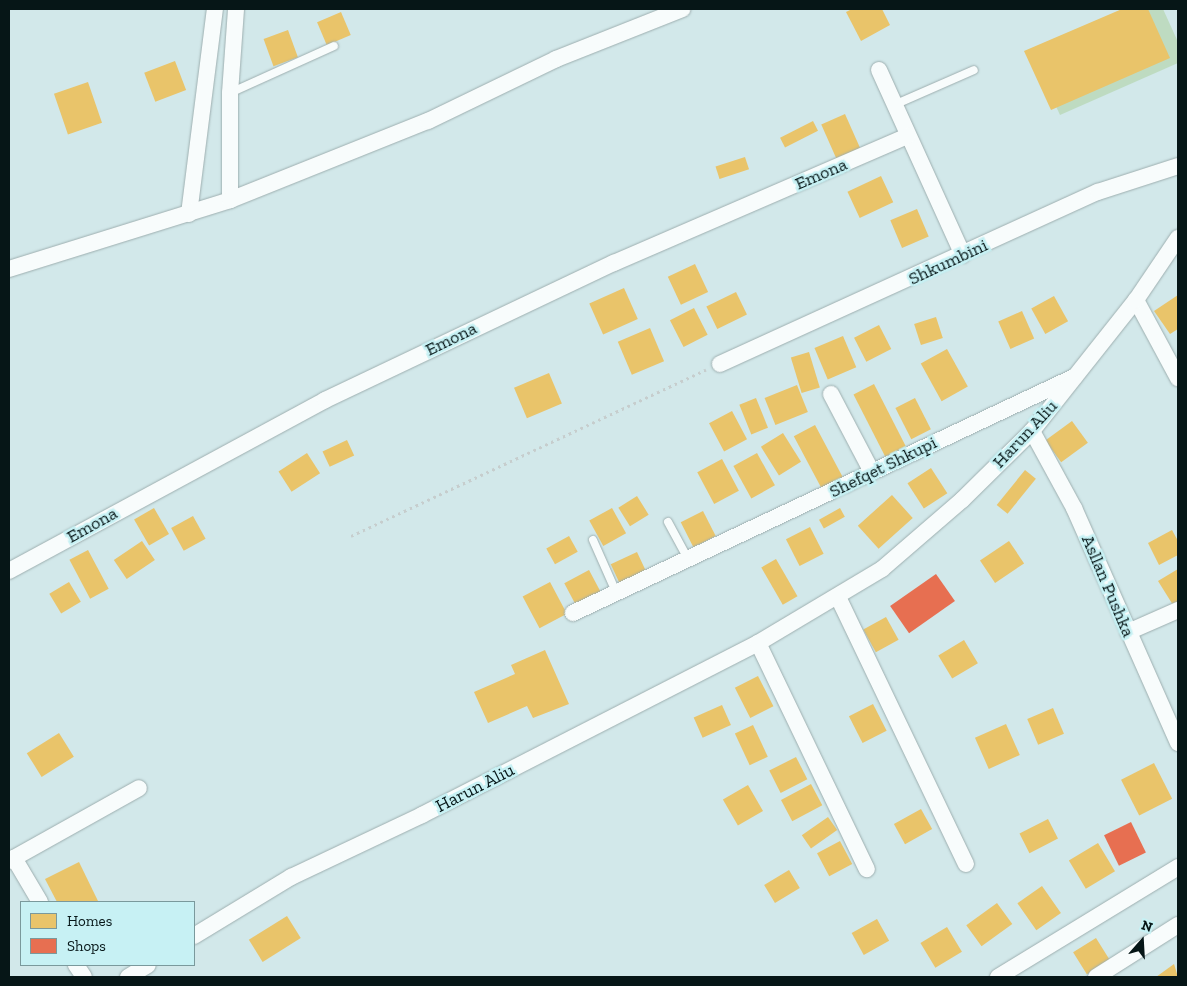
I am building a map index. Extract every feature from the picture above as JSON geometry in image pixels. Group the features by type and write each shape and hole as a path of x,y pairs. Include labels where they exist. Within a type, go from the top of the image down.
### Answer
{"street":[{"path":"9,269 230,200 428,121 556,60 682,9"},
{"path":"189,214 215,15 236,16 230,93 230,200"},
{"path":"878,70 963,255"},
{"name":"Emona","path":"9,571 334,396 614,263 908,136"},
{"name":"Shkumbini","path":"720,364 1098,192 1178,166"},
{"name":"Harun Aliu","path":"195,935 291,877 422,816 758,643 882,569 920,537 1032,431 1079,375 1136,300 1178,238"},
{"path":"1136,300 1178,378"},
{"name":"Shefqet Shkupi","path":"573,613 1079,375"},
{"path":"831,394 872,472"},
{"name":"Asllan Pushka","path":"1032,431 1074,508 1178,744"},
{"path":"838,597 966,864"},
{"path":"1128,632 1178,610"},
{"path":"758,643 867,869"},
{"path":"39,901 11,859 139,788"},
{"path":"998,977 1178,867"},
{"path":"1096,977 1178,925"},
{"path":"77,966 84,977"},
{"path":"128,977 146,966"}],"lane":[{"path":"230,93 334,46"},
{"path":"894,105 974,70"},
{"path":"668,522 688,560"},
{"path":"593,540 616,592"}],"path":[{"path":"351,536 720,364"}],"green space":[{"path":"1129,9 1163,9 1178,42 1178,63 1060,115 1031,52"}],"building: Homes":[{"path":"852,9 882,9 890,25 861,41 846,12"},
{"path":"1122,9 1148,9 1170,58 1051,110 1024,51"},
{"path":"341,12 351,35 327,45 317,22"},
{"path":"288,30 298,57 273,66 264,39"},
{"path":"175,61 186,90 155,102 144,73"},
{"path":"88,82 102,123 68,134 54,94"},
{"path":"845,114 861,150 837,160 821,125"},
{"path":"813,121 818,131 785,148 780,138"},
{"path":"745,157 749,169 720,179 716,167"},
{"path":"881,176 893,202 860,218 847,192"},
{"path":"917,209 929,237 902,248 890,220"},
{"path":"695,264 708,292 681,305 668,277"},
{"path":"624,288 638,319 603,335 589,303"},
{"path":"736,292 747,314 717,329 706,306"},
{"path":"1178,295 1178,329 1170,334 1154,311"},
{"path":"1054,296 1068,321 1045,334 1031,309"},
{"path":"694,308 708,335 684,347 670,320"},
{"path":"1022,311 1034,338 1010,349 998,322"},
{"path":"936,317 943,338 921,345 914,324"},
{"path":"879,325 891,349 866,362 854,338"},
{"path":"650,328 664,361 632,375 618,342"},
{"path":"843,336 856,367 828,379 814,348"},
{"path":"947,349 968,387 942,401 921,364"},
{"path":"809,352 820,387 802,393 791,358"},
{"path":"549,373 562,403 527,418 514,388"},
{"path":"874,384 906,446 885,457 854,394"},
{"path":"797,385 808,412 775,425 765,398"},
{"path":"756,398 768,428 751,434 739,405"},
{"path":"915,398 931,429 911,439 895,408"},
{"path":"732,411 747,439 724,451 709,423"},
{"path":"1072,421 1088,443 1061,462 1045,440"},
{"path":"815,425 843,477 822,488 794,436"},
{"path":"783,433 801,462 779,476 761,447"},
{"path":"347,440 354,455 330,467 323,451"},
{"path":"307,453 320,473 292,492 278,472"},
{"path":"757,453 775,485 751,498 733,466"},
{"path":"722,459 739,491 714,504 697,472"},
{"path":"931,468 947,493 924,508 908,483"},
{"path":"1025,470 1036,479 1008,514 997,505"},
{"path":"892,495 913,518 879,549 858,526"},
{"path":"637,496 649,515 630,526 618,508"},
{"path":"154,508 169,534 149,545 134,520"},
{"path":"612,508 626,533 603,546 589,521"},
{"path":"840,508 845,517 824,528 819,520"},
{"path":"703,511 716,536 693,547 681,522"},
{"path":"193,516 206,539 184,551 171,528"},
{"path":"810,527 824,554 800,566 786,539"},
{"path":"1172,530 1178,541 1178,555 1159,565 1148,543"},
{"path":"569,536 578,552 555,564 546,549"},
{"path":"142,541 155,560 127,579 114,560"},
{"path":"1009,541 1024,563 995,583 980,561"},
{"path":"88,550 109,589 90,599 69,560"},
{"path":"637,552 647,573 620,585 611,564"},
{"path":"776,559 798,596 783,605 761,568"},
{"path":"1178,569 1178,601 1173,605 1158,581"},
{"path":"589,570 603,596 578,610 564,583"},
{"path":"69,582 81,602 61,614 49,594"},
{"path":"550,582 567,614 540,628 523,597"},
{"path":"886,617 899,640 876,652 863,630"},
{"path":"964,640 978,663 952,679 938,655"},
{"path":"545,650 569,704 533,718 527,706 488,723 474,692 515,674 511,665"},
{"path":"758,676 773,706 750,718 735,688"},
{"path":"873,704 887,731 863,743 849,716"},
{"path":"722,705 731,725 703,738 694,718"},
{"path":"1053,708 1064,734 1038,745 1027,719"},
{"path":"1006,724 1020,755 989,769 975,738"},
{"path":"753,725 768,757 750,765 735,733"},
{"path":"59,733 74,757 42,777 27,753"},
{"path":"796,757 807,779 781,793 769,771"},
{"path":"1154,763 1172,799 1139,815 1121,780"},
{"path":"811,784 822,805 792,821 781,800"},
{"path":"748,785 763,811 738,825 723,799"},
{"path":"921,809 932,829 905,844 894,824"},
{"path":"828,817 837,830 811,848 802,835"},
{"path":"1048,819 1058,839 1029,853 1019,834"},
{"path":"840,841 852,864 829,876 817,853"},
{"path":"1098,843 1115,871 1086,889 1069,861"},
{"path":"79,862 98,901 56,901 45,879"},
{"path":"789,870 800,888 775,903 764,885"},
{"path":"1042,886 1061,913 1036,930 1017,903"},
{"path":"997,903 1012,924 982,946 966,925"},
{"path":"287,916 301,938 263,962 249,940"},
{"path":"877,919 889,941 864,955 852,933"},
{"path":"947,927 962,952 935,968 920,943"},
{"path":"1096,938 1110,960 1087,974 1073,952"},
{"path":"1174,964 1178,977 1156,977"}],"building: Shops":[{"path":"936,574 955,601 909,633 890,606"},
{"path":"1131,822 1146,853 1119,866 1104,835"}]}
